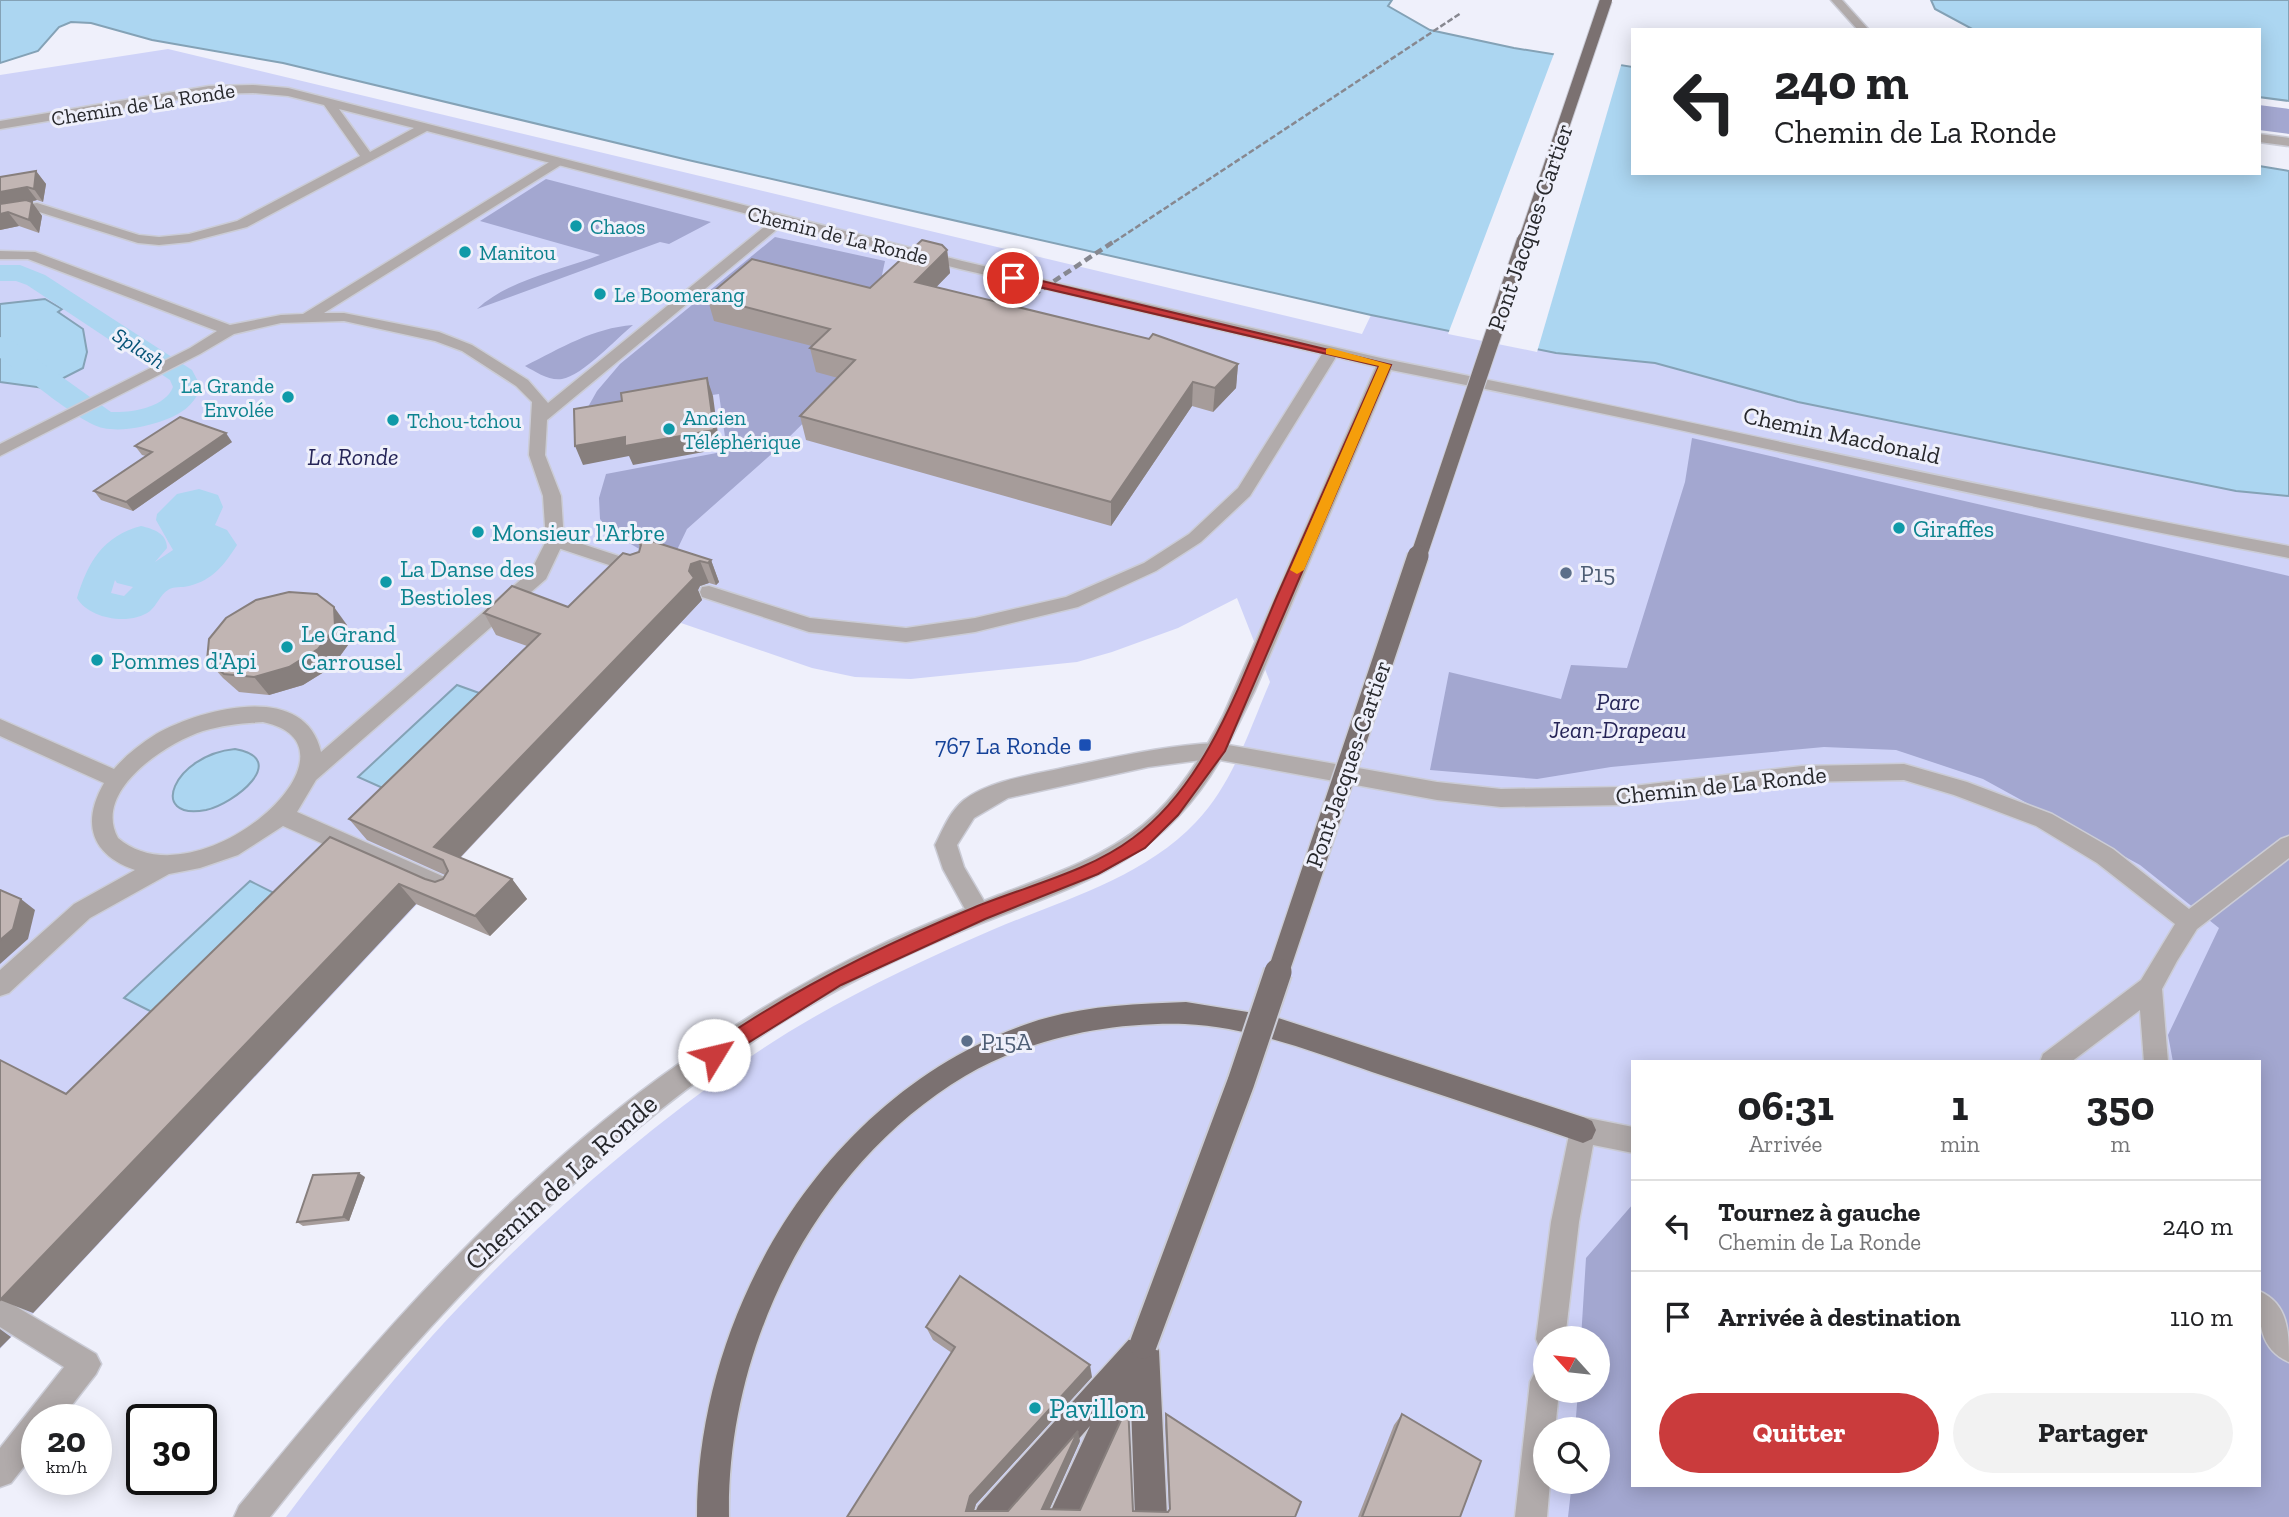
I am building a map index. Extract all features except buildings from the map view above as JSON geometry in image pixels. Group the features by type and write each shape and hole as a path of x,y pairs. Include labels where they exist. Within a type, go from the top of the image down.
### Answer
{"main road":[{"name":"Pont Jacques-Cartier","path":"1064,1517 1143,1345 1237,1095 1606,0"},
{"path":"713,1517 712,1488 719,1427 739,1349 771,1270 792,1230 827,1182 868,1134 895,1109 943,1074 982,1053 1067,1022 1118,1014 1205,1015 1251,1021 1583,1130"},
{"path":"989,1517 1143,1345"},
{"path":"1143,1345 1151,1517"}],"street":[{"path":"1836,0 1862,28"},
{"name":"Chemin de La Ronde","path":"0,125 209,90 253,89 288,92 780,221 1385,365 1217,751 1172,811 1139,843 1092,869 979,913 835,979 752,1028 656,1096 568,1168 492,1238 412,1323 314,1436 250,1517"},
{"path":"329,103 368,158"},
{"path":"0,213 37,207 138,239 159,241 189,238 242,224 426,127"},
{"path":"2261,138 2289,142"},
{"path":"309,316 556,162"},
{"path":"540,418 780,221"},
{"path":"0,255 30,256 229,330"},
{"path":"0,451 195,351 229,330 309,316 344,317 439,337 467,348 522,383 540,401 537,455 552,496 555,541 539,575 309,774"},
{"path":"709,592 809,625 906,635 975,625 1071,602 1150,567 1195,538 1244,492 1331,352"},
{"name":"Chemin Macdonald","path":"1385,365 1567,400 2107,518 2289,552"},
{"path":"555,541 639,569"},
{"path":"263,714 288,720 305,733 312,752 309,774 295,800 281,815 237,845 200,860 163,866 132,861 110,848 101,828 103,805 117,780 140,757 169,737 201,723 233,715 263,714"},
{"path":"0,727 117,780"},
{"name":"Chemin de La Ronde","path":"979,913 954,869 946,845 959,817 975,804 998,792 1047,780 1184,751 1217,751 1437,791 1501,798 1625,796 1802,774 1904,772 1959,788 2044,820 2105,856 2189,922"},
{"path":"281,815 450,890"},
{"path":"2055,1060 2150,988 2189,922 2289,845"},
{"path":"0,985 82,911 163,866"},
{"path":"2150,988 2156,1060"},
{"path":"1552,1326 1565,1222 1583,1130 1631,1140"},
{"path":"2261,1308 2287,1344"},
{"path":"0,1311 86,1364 54,1404"},
{"path":"2261,1323 2287,1344"},
{"path":"1531,1517 1543,1404"},
{"path":"0,1472 21,1446"}],"green space":[{"path":"168,49 1362,334 1371,315 1556,353 1655,363 1792,401 2236,491 2289,496 2289,1517 286,1517 394,1380 468,1298 581,1189 662,1122 746,1060 835,1005 960,944 1100,886 1151,859 1175,842 1196,822 1220,791 1247,738 1270,682 1237,598 1178,628 1077,662 911,679 855,677 812,668 681,623 0,1349 0,75"},
{"path":"2261,105 2289,109 2289,134 2261,130"},
{"path":"546,179 711,222 669,244 660,242 477,309 504,290 600,255 480,221"},
{"path":"775,237 885,261 882,275 934,294 776,450 687,529 676,552 648,554 610,532 600,519 599,498 606,474 727,451 719,394 584,414 597,391 620,364"},
{"path":"633,325 589,364 570,376 552,379 525,366 604,330"},
{"name":"Parc Jean-Drapeau","path":"1692,438 2289,576 2289,1517 1568,1517 1571,1494 1610,1494 1610,1417 1576,1417 1577,1404 1610,1404 1610,1326 1582,1326 1586,1258 1631,1206 1631,1487 2261,1487 2261,1060 2173,1060 2168,1035 2219,928 2140,865 1983,779 1896,750 1824,747 1611,767 1537,779 1430,770 1449,672 1561,699 1571,665 1627,668 1685,482"}],"shaded area":[{"path":"0,0 1392,0 1388,6 1430,30 1514,48 1631,67 1631,175 2261,175 2261,166 2289,171 2289,496 2236,491 1798,402 1655,363 1556,353 1371,315 688,160 283,63 152,40 91,23 71,22 59,27 38,51 0,63"},
{"path":"1931,0 2289,0 2289,101 2261,97 2261,28 1970,28 1935,9"},
{"path":"45,299 62,309 58,312 83,329 87,352 83,368 44,388 0,382 0,304"},
{"path":"457,685 493,698 394,793 358,777"},
{"path":"235,749 251,754 258,762 258,771 242,791 206,810 188,811 177,806 173,797 175,786 183,774 196,763 214,754"},
{"path":"250,881 286,899 162,1017 124,998"}],"pier":[{"path":"1555,51 1622,62 1537,352 1448,334"}],"waterway":[{"name":"Splash","path":"0,273 20,273 36,280 182,376 187,387 183,397 161,412 129,420 105,420 0,345"},
{"path":"199,499 207,502 208,507 199,527 201,531 216,537 221,545 205,565 190,575 167,577 159,581 131,607 118,608 93,598 109,560 122,545 131,540 141,536 151,542 151,548 127,568 128,575 153,575 179,562 189,550 172,520 172,514 188,501 199,499"}],"railway":[{"path":"1114,242 1461,13"},
{"path":"1012,309 1116,240"}],"slow traffic":[{"path":"1297,570 1385,365 1330,352"}],"place":[{"name":"Chaos","path":"576,226"},
{"name":"Manitou","path":"465,252"},
{"name":"Le Boomerang","path":"600,294"},
{"name":"La Grande Envolée","path":"288,397"},
{"name":"Tchou-tchou","path":"393,420"},
{"name":"Ancien Téléphérique","path":"669,429"},
{"name":"Giraffes","path":"1899,528"},
{"name":"Monsieur l'Arbre","path":"478,532"},
{"name":"P15","path":"1566,573"},
{"name":"La Danse des Bestioles","path":"386,582"},
{"name":"Le Grand Carrousel","path":"287,647"},
{"name":"Pommes d'Api","path":"97,660"},
{"name":"767 La Ronde","path":"1085,745"},
{"name":"P15A","path":"967,1041"},
{"name":"Pavillon","path":"1035,1408"}],"route":[{"path":"714,1055 752,1028 835,979 979,913 1092,869 1139,843 1172,811 1217,751 1385,365 1013,278"}],"park label":[{"name":"La Ronde","path":"353,456"}]}
